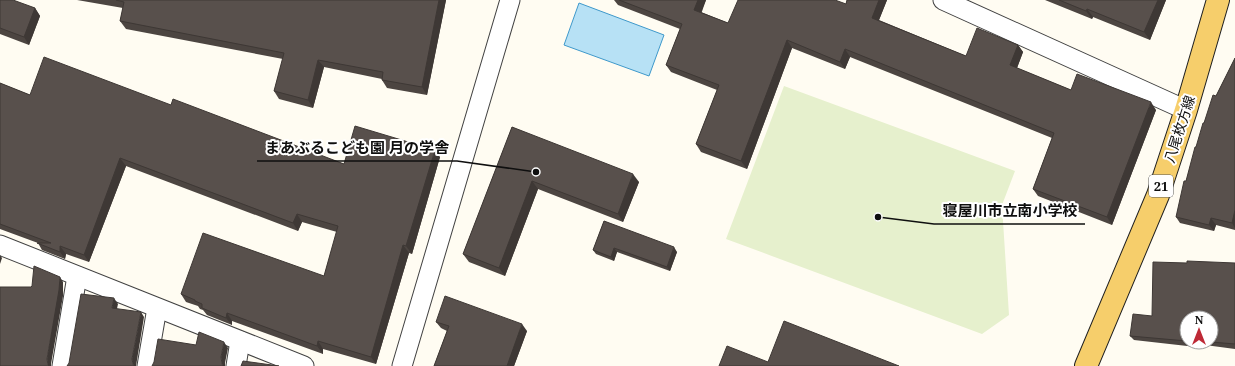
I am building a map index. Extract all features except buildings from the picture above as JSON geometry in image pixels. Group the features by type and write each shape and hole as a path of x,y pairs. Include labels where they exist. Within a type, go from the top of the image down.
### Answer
{"main road":[{"name":"八尾枚方線","path":"1086,366 1158,195 1186,110 1218,0"}],"street":[{"path":"402,366 510,0"},
{"path":"943,0 1186,110"},
{"path":"0,245 304,366"},
{"path":"62,366 77,276"},
{"path":"147,366 157,308"},
{"path":"236,366 240,341"}],"green space":[{"path":"784,86 1015,171 1002,205 1009,315 982,334 726,239"}],"water":[{"path":"579,3 664,35 649,76 564,45"}],"place":[{"name":"まあぶるこども園 月の学舎","path":"536,172"},
{"name":"寝屋川市立南小学校","path":"878,217"}]}
